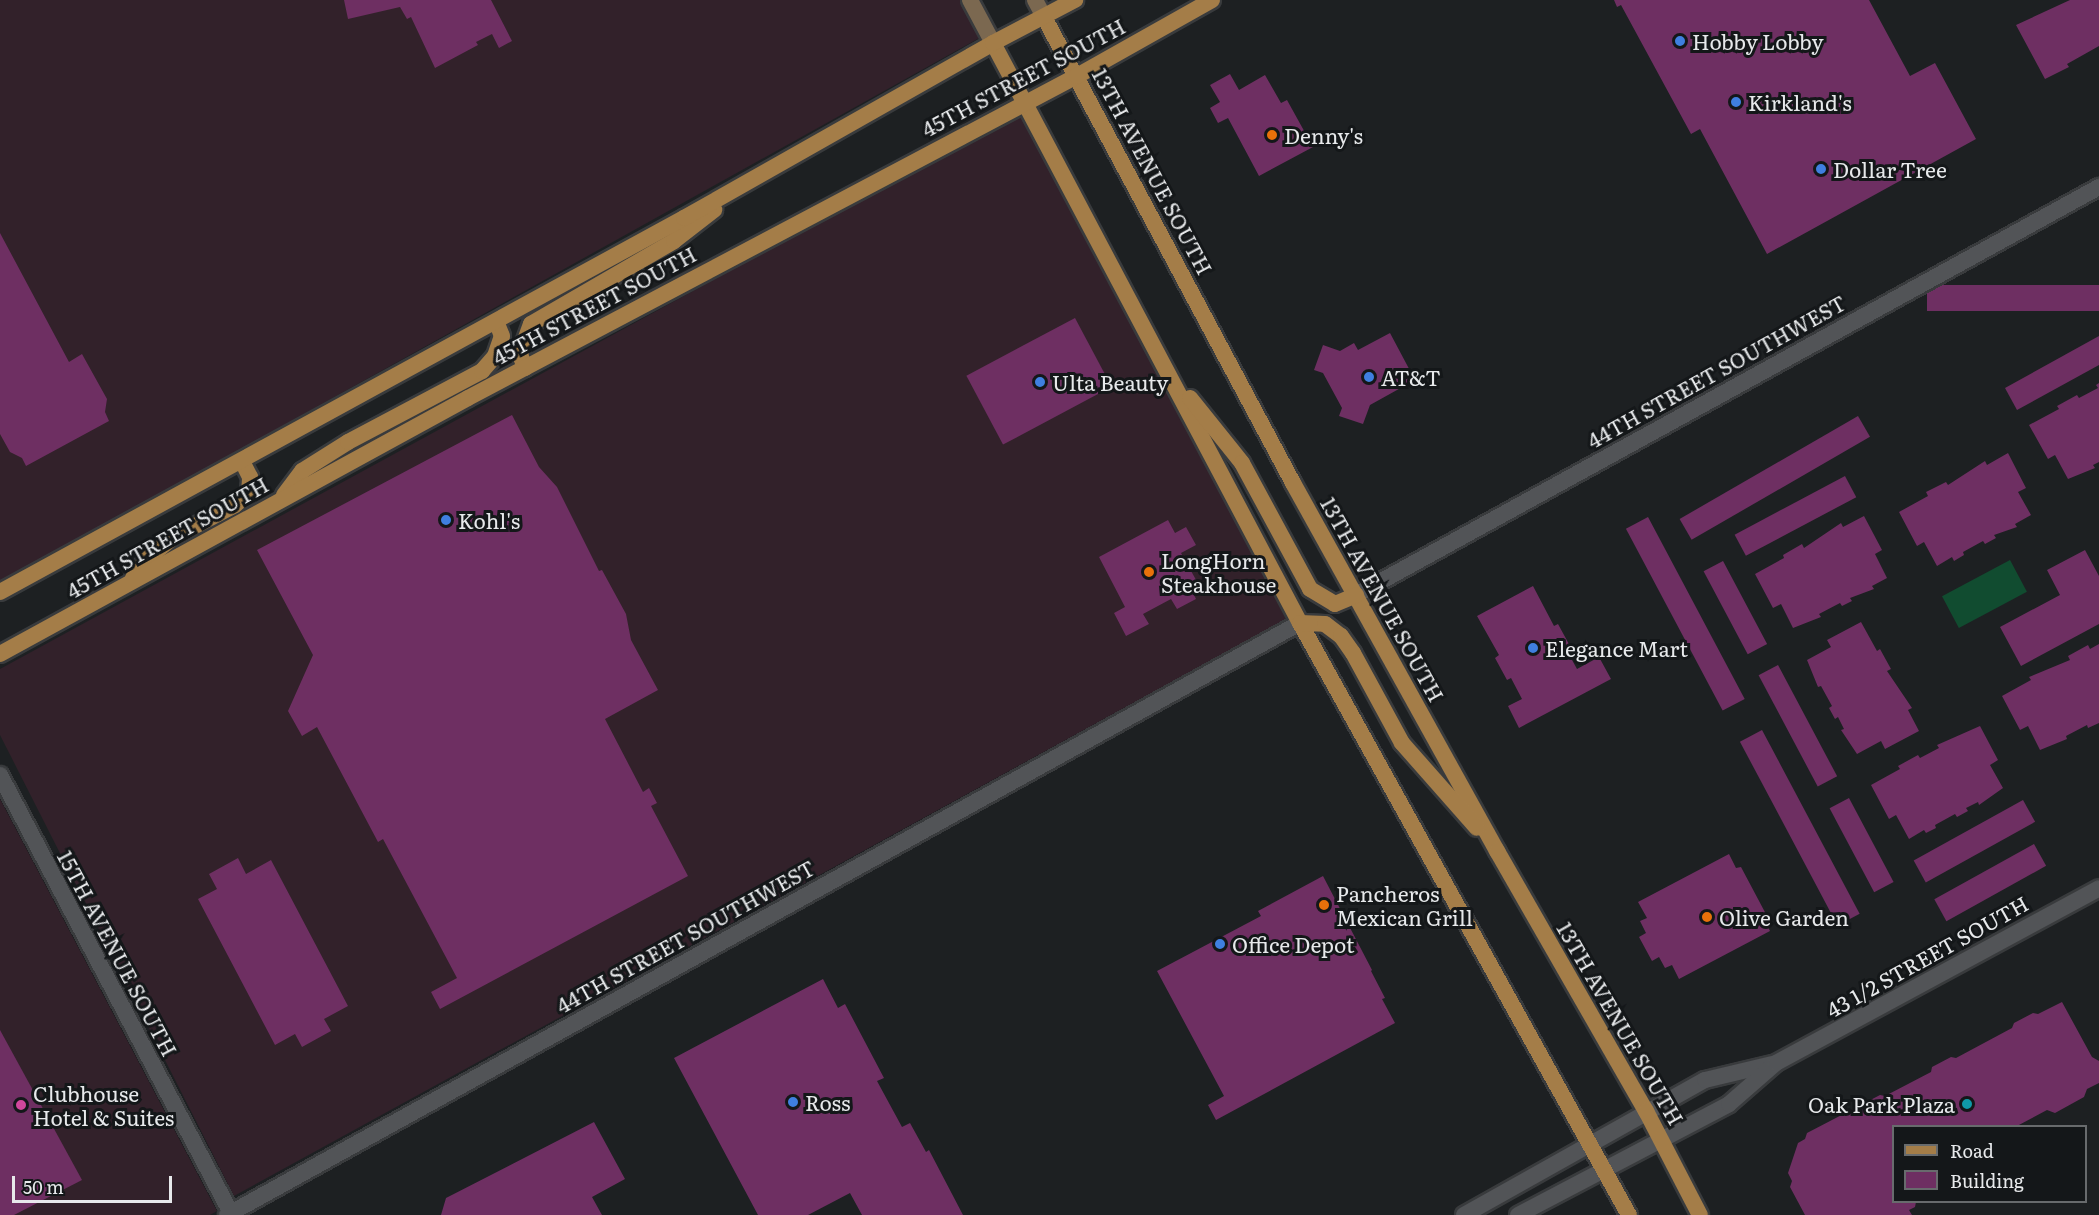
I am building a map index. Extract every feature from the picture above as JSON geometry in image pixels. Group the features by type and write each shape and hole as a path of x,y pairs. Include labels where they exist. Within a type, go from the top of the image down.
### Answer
{"main road":[{"path":"970,0 1300,623 1629,1215"},
{"name":"13TH AVENUE SOUTH","path":"1035,0 1293,483 1497,852 1646,1111 1700,1215"},
{"name":"45TH STREET SOUTH","path":"0,592 242,461 993,43 1075,0"},
{"name":"45TH STREET SOUTH","path":"0,654 525,368 1077,76 1212,0"},
{"path":"525,368 520,354 531,324 674,241 763,173"},
{"path":"279,501 302,471 348,442 482,371 495,356 502,336 496,321"},
{"path":"1166,368 1242,463 1310,589 1335,604 1356,595"},
{"path":"131,582 146,560 172,538 235,505 249,492 250,477 242,461"},
{"path":"1300,623 1325,624 1341,636 1402,743 1497,852"}],"street":[{"name":"44TH STREET SOUTHWEST","path":"1356,595 2099,187"},
{"name":"44TH STREET SOUTHWEST","path":"230,1214 1300,623"},
{"name":"15TH AVENUE SOUTH","path":"0,776 230,1214"},
{"name":"43 1/2 STREET SOUTH","path":"1518,1215 1729,1104 1776,1063 2099,888"},
{"name":"43 1/2 STREET SOUTH","path":"1464,1215 1705,1080 1776,1063"}],"shaded area":[{"path":"0,0 961,0 981,37 0,583"},
{"path":"1023,111 1286,619 234,1196 0,735 0,669"},
{"path":"0,799 217,1211 210,1215 0,1215"}],"green space":[{"path":"2010,560 2027,592 1959,628 1942,596"}],"building":[{"path":"344,0 491,0 512,41 499,48 492,34 476,42 478,45 435,68 411,17 407,19 400,7 348,19"},
{"path":"1614,0 1869,0 1910,76 1935,63 1976,139 1767,254 1700,129 1691,134 1621,5 1617,7"},
{"path":"2070,0 2099,0 2099,46 2067,64 2069,67 2045,79 2016,25"},
{"name":"Denny's","path":"1230,74 1239,90 1265,75 1281,103 1287,100 1313,147 1259,176 1228,118 1218,123 1210,108 1220,102 1210,85"},
{"path":"0,233 69,362 82,354 107,399 105,412 109,421 26,466 22,458 10,452 0,434"},
{"path":"1927,285 2099,285 2099,311 1927,311"},
{"name":"Ulta Beauty","path":"1075,318 1112,387 1003,445 966,376"},
{"name":"AT&T","path":"1390,333 1415,380 1370,405 1363,424 1339,416 1342,408 1323,373 1314,370 1323,345 1340,351 1354,343 1358,350"},
{"path":"2099,336 2099,365 2017,410 2005,388"},
{"path":"2099,383 2099,462 2093,465 2095,468 2068,479 2055,455 2048,459 2029,425 2059,409 2057,406 2077,395 2079,398 2098,388 2096,385"},
{"path":"512,415 539,467 557,487 599,571 602,570 626,614 631,640 658,690 605,719 643,792 649,788 657,803 651,806 688,876 440,1009 431,992 457,978 383,839 378,842 317,727 302,736 288,711 313,655 257,550"},
{"path":"1858,416 1870,437 1692,540 1680,519"},
{"path":"2008,453 2026,488 2018,492 2031,515 2015,524 2017,527 1994,535 1996,538 1985,544 1983,541 1963,552 1964,555 1954,561 1952,557 1937,566 1924,542 1917,546 1899,512 1928,496 1926,492 1946,482 1948,485 1985,461 1987,465"},
{"path":"1845,476 1856,497 1746,556 1735,535"},
{"path":"1864,516 1882,550 1875,554 1887,578 1872,586 1874,589 1850,598 1852,601 1842,606 1840,603 1819,614 1821,617 1793,628 1781,604 1773,608 1755,574 1784,558 1783,555 1802,544 1804,548 1841,523 1843,527"},
{"path":"1648,517 1745,699 1723,711 1626,529"},
{"name":"LongHorn Steakhouse","path":"1168,520 1175,533 1186,527 1196,545 1181,553 1200,587 1192,591 1196,599 1177,609 1171,599 1143,614 1149,624 1126,636 1114,613 1125,607 1099,557"},
{"path":"2085,550 2099,576 2099,624 2021,666 2000,627 2060,595 2047,570"},
{"path":"1723,561 1767,644 1748,654 1704,571"},
{"path":"1533,586 1554,626 1558,624 1570,646 1566,649 1577,669 1599,657 1611,679 1519,728 1508,706 1522,699 1511,678 1507,680 1495,658 1499,655 1477,616"},
{"path":"1861,622 1877,651 1880,649 1891,669 1887,671 1912,708 1908,710 1919,731 1885,749 1881,741 1857,754 1841,730 1844,729 1838,717 1835,719 1829,708 1832,706 1821,686 1818,687 1807,660 1831,647 1827,640"},
{"path":"2099,644 2099,723 2088,728 2087,725 2066,736 2067,739 2040,750 2028,726 2020,730 2002,696 2031,680 2029,677 2070,660 2068,656 2088,645 2090,649"},
{"path":"1778,665 1837,776 1818,787 1759,675"},
{"path":"1980,726 1998,760 1990,765 2003,788 1979,805 1978,802 1966,808 1968,811 1957,817 1955,814 1935,825 1936,828 1926,833 1924,830 1909,839 1896,815 1889,819 1871,785 1900,769 1898,766 1918,755 1920,758 1939,748 1937,745"},
{"path":"1762,730 1860,914 1838,925 1740,742"},
{"path":"1849,798 1894,882 1874,892 1830,808"},
{"path":"2023,800 2035,822 1926,882 1914,861"},
{"path":"2034,844 2046,866 1946,921 1934,899"},
{"name":"Olive Garden","path":"1729,854 1736,868 1741,867 1767,916 1765,921 1770,931 1679,979 1672,965 1665,968 1659,957 1652,961 1639,937 1646,933 1640,921 1647,918 1638,902"},
{"path":"238,858 246,874 271,860 348,1006 324,1019 331,1031 302,1047 295,1034 275,1045 198,899 217,889 209,874"},
{"path":"1323,876 1372,970 1385,998 1382,999 1395,1023 1216,1120 1208,1105 1224,1096 1157,971 1261,916 1258,911"},
{"name":"Ross","path":"823,979 838,1008 845,1004 884,1078 877,1081 902,1127 910,1123 926,1152 929,1150 963,1215 862,1215 850,1193 808,1215 758,1215 674,1058"},
{"name":"Oak Park Plaza","path":"2062,1002 2092,1057 2099,1061 2099,1083 2087,1089 2084,1097 2055,1113 2047,1110 2019,1125 1892,1125 1892,1203 1916,1203 1915,1207 1909,1210 1912,1215 1805,1215 1790,1187 1792,1181 1788,1173 1798,1143 1805,1139 1807,1133 1880,1095 1885,1096 1931,1072 1932,1067 1951,1057 1956,1058 2012,1028 2014,1023 2033,1013 2038,1014"},
{"name":"Clubhouse Hotel & Suites","path":"0,1030 82,1180 14,1215 0,1215"},
{"path":"594,1122 625,1179 592,1197 602,1215 441,1215 446,1198"}],"place":[{"name":"Hobby Lobby","path":"1680,41"},
{"name":"Kirkland's","path":"1736,102"},
{"name":"Denny's","path":"1272,135"},
{"name":"Dollar Tree","path":"1821,169"},
{"name":"AT&T","path":"1369,377"},
{"name":"Ulta Beauty","path":"1040,382"},
{"name":"Kohl's","path":"446,520"},
{"name":"LongHorn Steakhouse","path":"1149,572"},
{"name":"Elegance Mart","path":"1533,648"},
{"name":"Pancheros Mexican Grill","path":"1324,905"},
{"name":"Olive Garden","path":"1707,917"},
{"name":"Office Depot","path":"1220,944"},
{"name":"Ross","path":"793,1102"},
{"name":"Oak Park Plaza","path":"1967,1104"},
{"name":"Clubhouse Hotel & Suites","path":"21,1105"}]}
